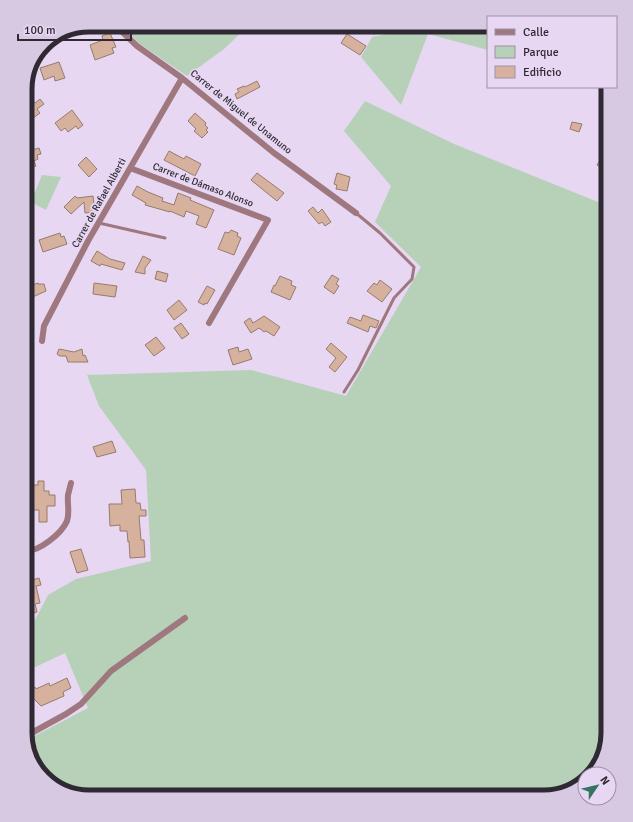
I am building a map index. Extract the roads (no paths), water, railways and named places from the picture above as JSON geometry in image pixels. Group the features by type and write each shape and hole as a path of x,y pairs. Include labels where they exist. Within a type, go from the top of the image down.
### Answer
{"street":[{"name":"Carrer de Miguel de Unamuno","path":"122,32 137,46 182,78 274,154 356,213"},
{"name":"Carrer de Rafael Alberti","path":"42,341 44,326 99,223 182,78"},
{"name":"Carrer de Dámaso Alonso","path":"130,168 268,220 209,324"},
{"path":"32,550 42,546 52,539 67,522 69,512 68,496 71,483"},
{"path":"32,733 81,704 111,671 185,618"}],"lane":[{"path":"344,392 358,370 394,298 412,279 414,267 380,233 356,213"},
{"path":"99,223 165,238"}]}
